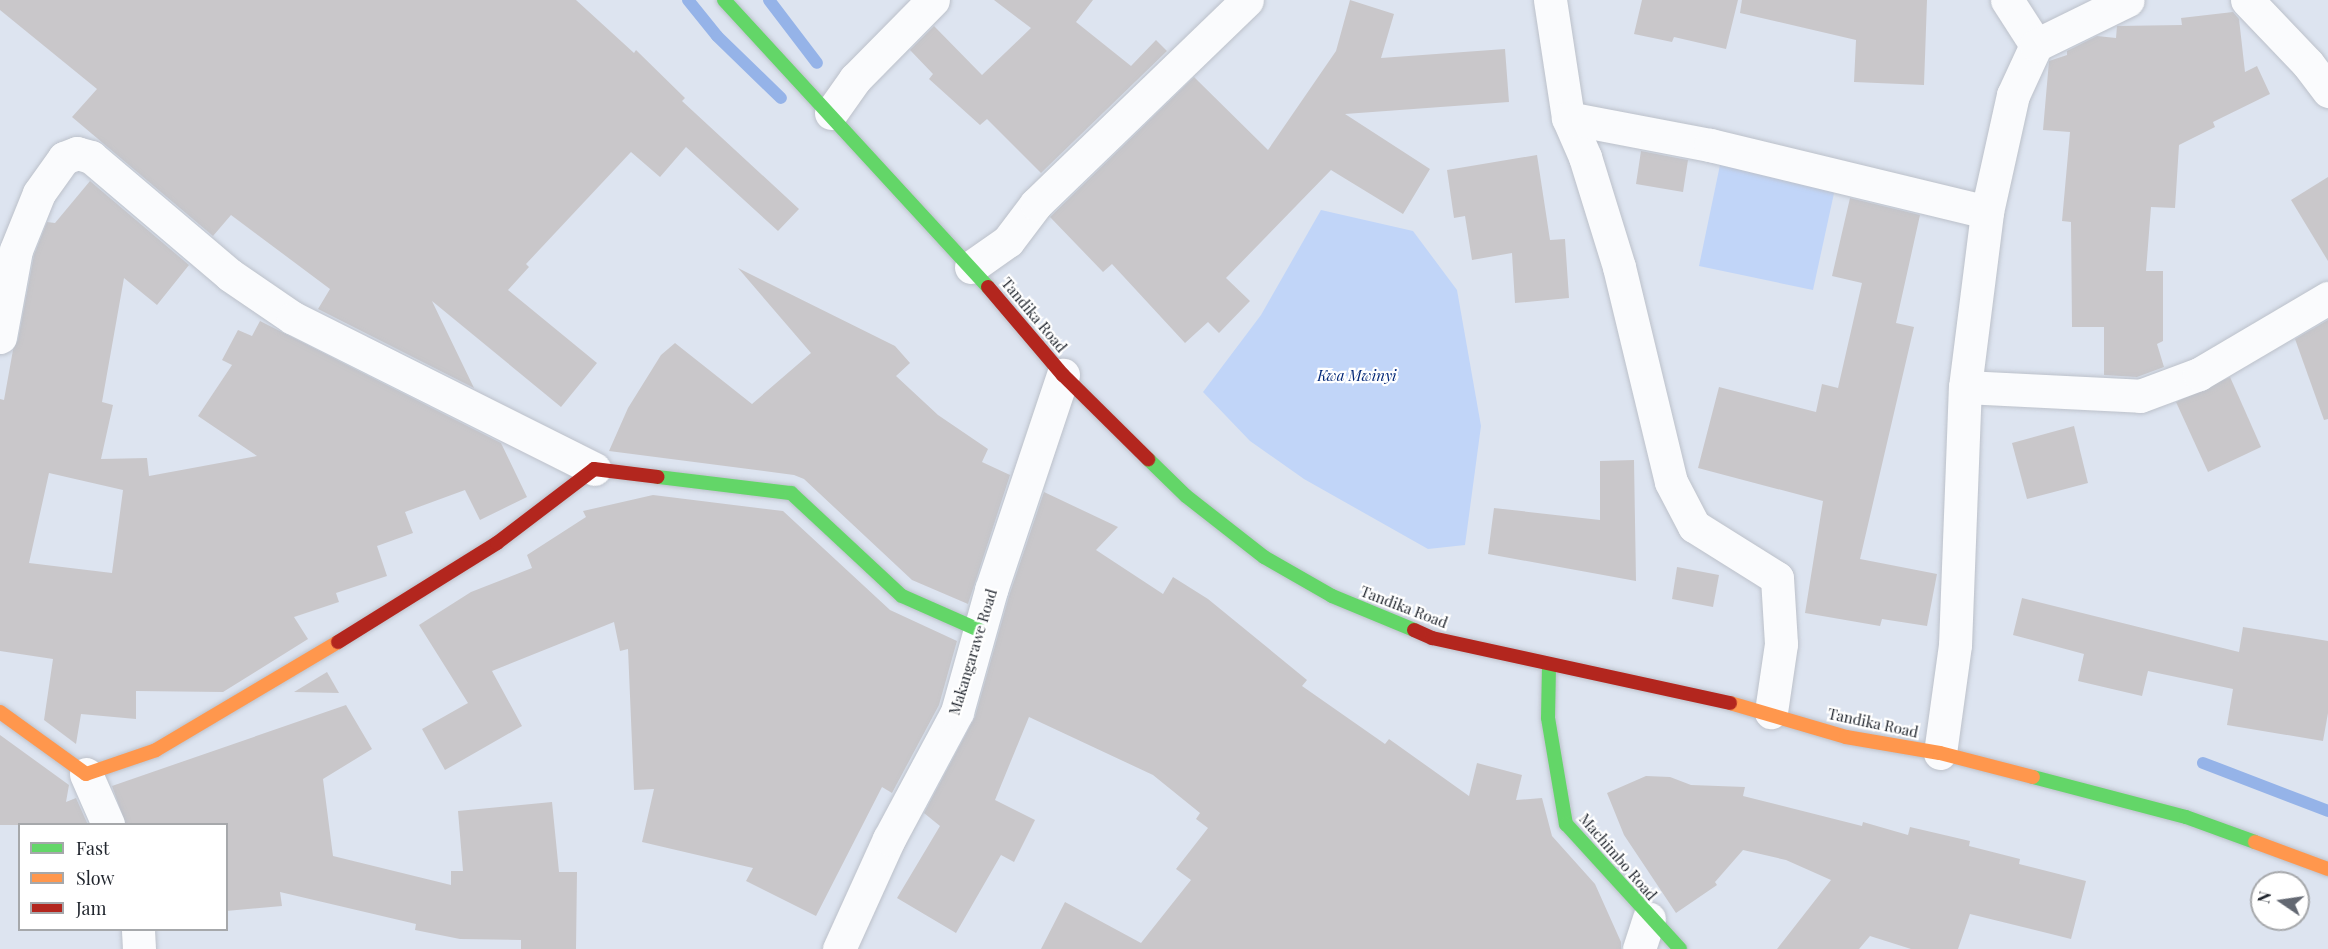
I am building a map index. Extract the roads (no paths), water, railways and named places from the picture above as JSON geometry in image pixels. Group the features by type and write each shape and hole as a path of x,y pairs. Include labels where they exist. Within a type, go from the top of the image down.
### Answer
{"street":[{"name":"Tandika Road","path":"724,0 831,113 971,267 1063,375 1186,496 1264,557 1332,596 1432,638 1549,666 1771,712 1846,737 1940,753 2186,817 2328,869"},
{"path":"831,113 855,79 933,0"},
{"path":"971,267 1008,242 1036,204 1247,0"},
{"path":"1550,0 1568,118 1585,157 1618,267 1671,482 1694,526 1777,578 1781,644 1771,712"},
{"path":"2007,0 2036,45"},
{"path":"1940,753 1955,645 1965,387 1987,212 2013,94 2036,45 2128,0"},
{"path":"2247,0 2308,64 2328,92"},
{"path":"1568,118 1710,146 1987,212"},
{"path":"0,337 16,250 39,193 63,158 77,153 91,157 230,275 293,318 594,469 791,493 902,596 979,630"},
{"path":"1965,387 2140,396 2199,374 2328,298"},
{"name":"Makangarawe Road","path":"839,949 889,839 957,712 979,630 1063,375"},
{"path":"86,774 156,750 246,700 497,543 594,469"},
{"name":"Machimbo Road","path":"1549,666 1548,718 1566,824 1644,934 1680,949"},
{"path":"0,712 86,774 107,823"},
{"path":"138,931 139,949"}],"waterway":[{"path":"688,0 717,36 781,98"},
{"path":"769,0 817,63"},
{"path":"2203,763 2328,811"}],"park label":[{"name":"Kwa Mwinyi","path":"1357,376"}]}
